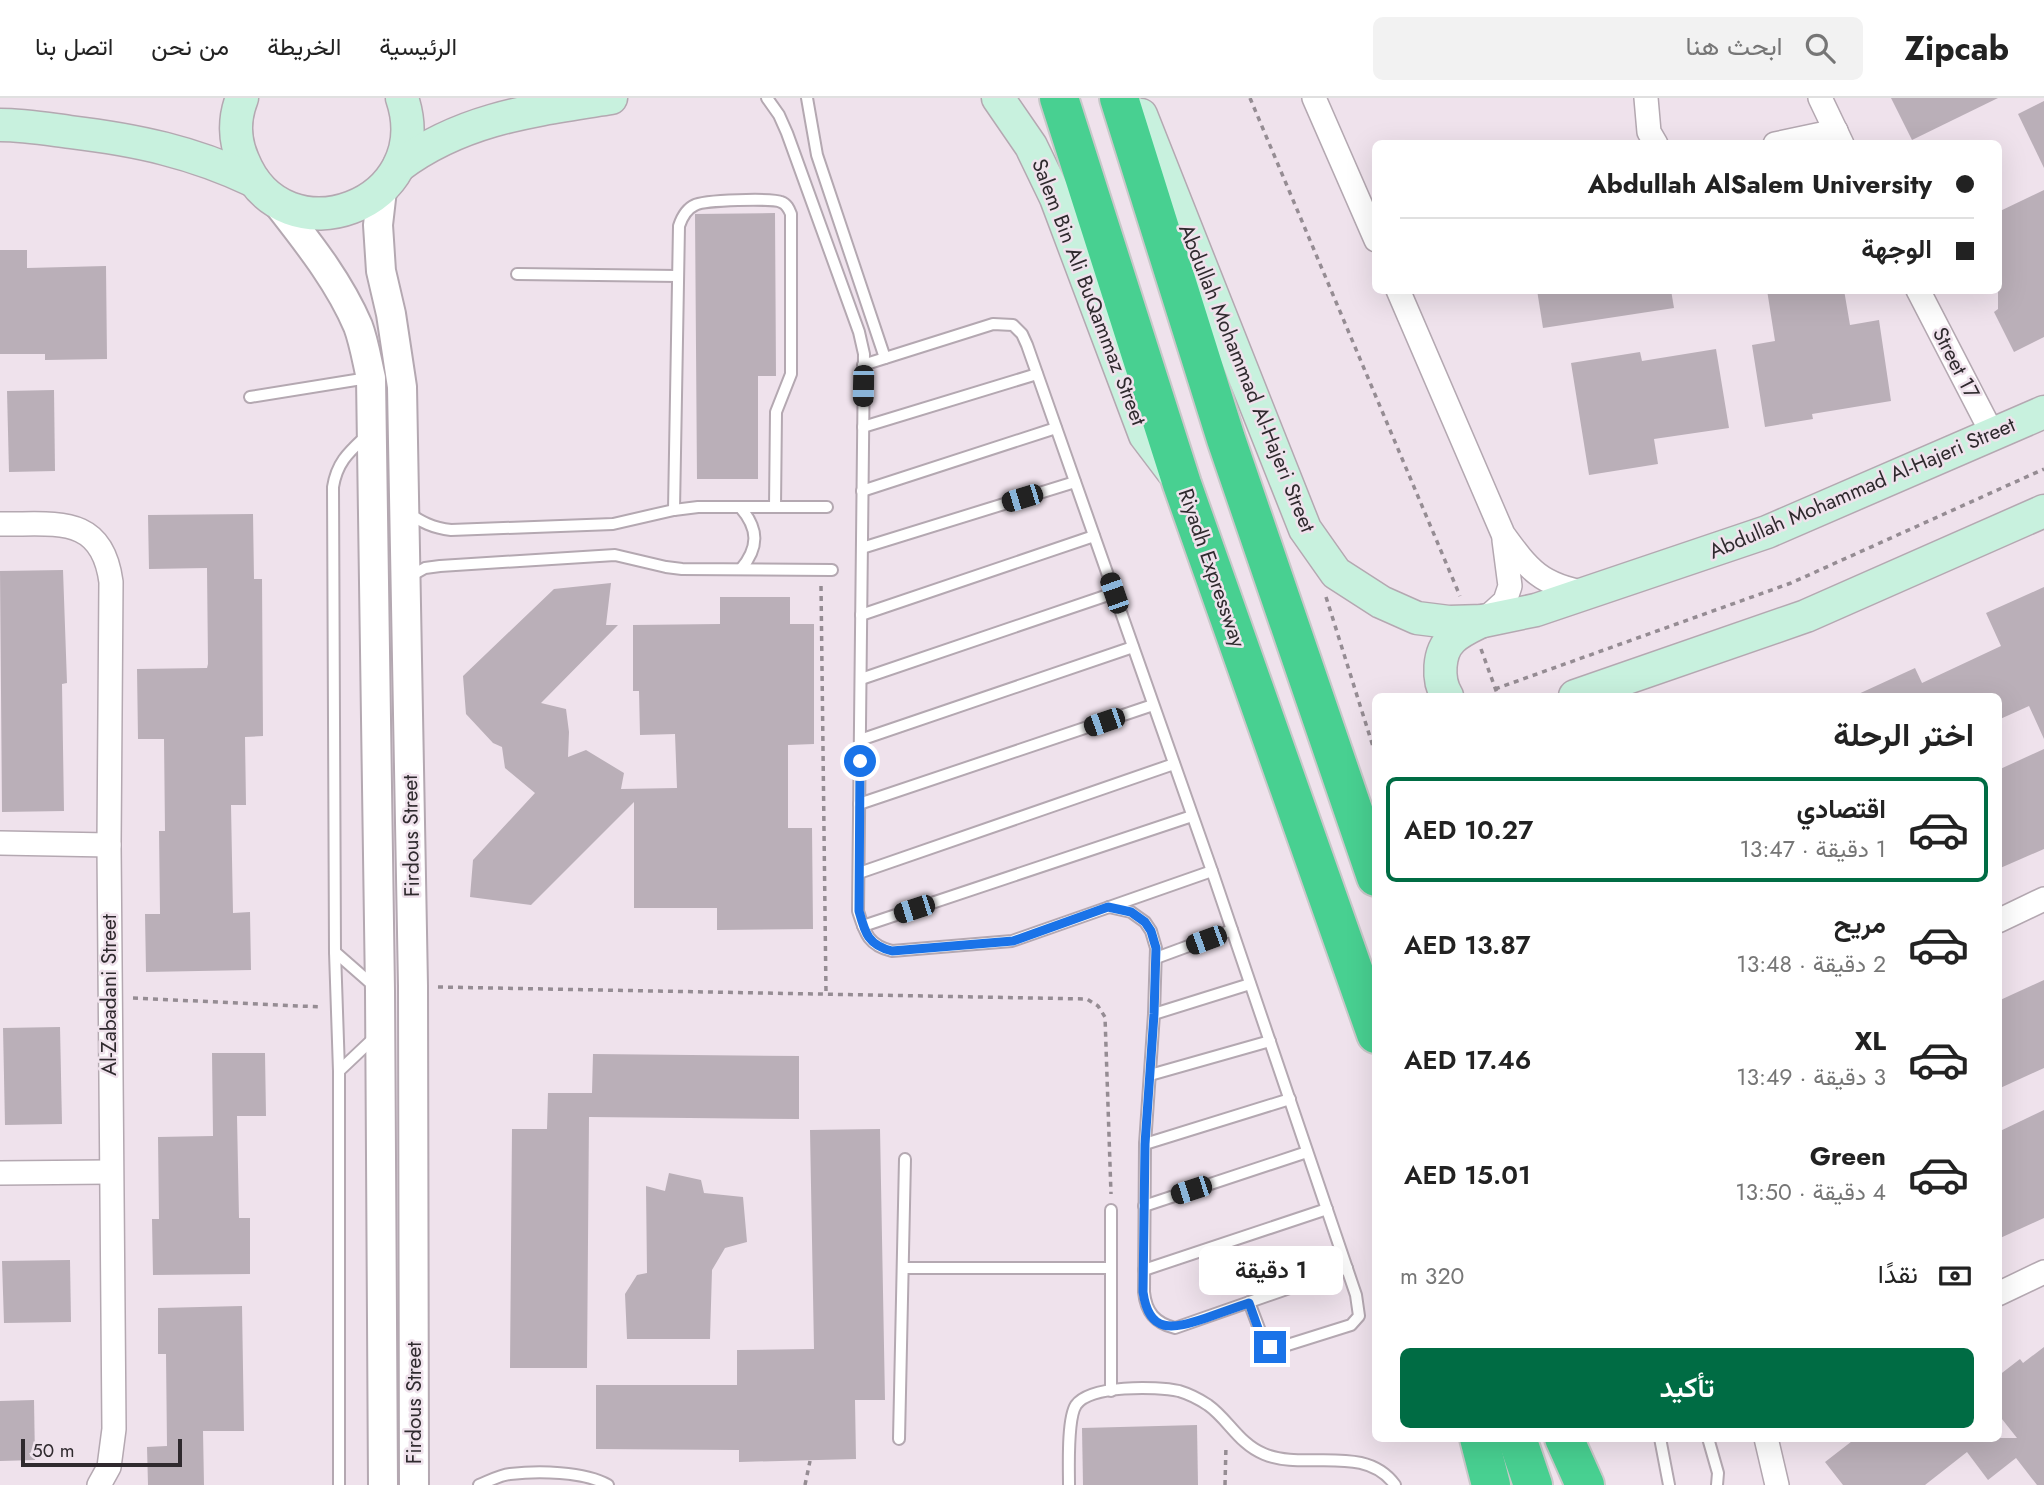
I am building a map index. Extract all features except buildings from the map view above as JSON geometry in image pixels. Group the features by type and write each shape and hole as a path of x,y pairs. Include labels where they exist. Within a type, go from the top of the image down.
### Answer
{"highway":[{"name":"Riyadh Expressway","path":"1059,98 1182,484 1372,1023"},
{"path":"1119,98 1226,439 1372,865"},
{"path":"1480,1442 1491,1485"},
{"path":"1518,1442 1533,1485"},
{"path":"1563,1442 1575,1485"},
{"path":"1564,1442 1585,1485"}],"main road":[{"path":"242,98 236,121 236,137 240,153 264,190"},
{"path":"391,178 406,148 407,110 402,98"},
{"path":"0,125 114,137 176,150 214,163 291,208 330,214 349,210 366,202 421,150 460,131 531,111 611,98"},
{"name":"Salem Bin Ali BuQammaz Street","path":"998,98 1031,146 1056,198 1145,435 1182,484"},
{"name":"Abdullah Mohammad Al-Hajeri Street","path":"1135,98 1305,529 1336,573 1381,602 1417,618 1475,623 1536,610 1590,593 1767,532 2044,412"},
{"path":"1591,693 1622,687 1806,616 2044,511"},
{"path":"1445,693 1440,674 1442,656 1451,639 1475,623"}],"street":[{"path":"1314,98 1372,231"},
{"path":"1646,98 1649,132 1654,140"},
{"path":"1812,140 1839,137 1820,98"},
{"name":"Firdous Street","path":"391,178 378,225 381,271 391,314 402,387 413,986 414,1485"},
{"name":"Firdous Street","path":"264,190 317,254 336,285 358,327 371,378 380,990 383,1485"},
{"path":"1400,294 1503,534 1510,586 1505,601 1475,623"},
{"name":"Street 17","path":"1920,294 1993,435"},
{"name":"Al-Zabadani Street","path":"0,524 64,526 82,530 99,544 106,559 111,582 110,1172 114,1429 109,1467 99,1485"},
{"path":"1503,534 1536,574 1562,588 1590,593"},
{"path":"0,843 109,845"},
{"path":"2002,919 2044,899"},
{"path":"0,1173 110,1172"},
{"path":"2002,1292 2044,1272"},
{"path":"1767,1442 1777,1485"}],"lane":[{"path":"767,98 788,133 859,332 864,354 859,911 866,934 878,948 892,951 1013,941 1212,871"},
{"path":"807,98 817,155 885,358"},
{"path":"674,510 679,226 685,213 704,201 776,200 784,203 790,210 791,374 776,412 775,507"},
{"path":"517,274 678,276"},
{"path":"863,365 993,324 1013,325 1022,334 1212,871 1347,1268 1359,1307 1359,1316 1351,1325 1281,1347 1270,1347 1259,1331 1249,1303"},
{"path":"863,427 1037,374"},
{"path":"250,397 371,378"},
{"path":"862,491 1056,428"},
{"path":"339,1485 339,1071 335,953 333,486 336,471 347,454 373,430"},
{"path":"862,548 1075,482"},
{"path":"405,510 422,522 451,530 612,524 698,507 827,507"},
{"path":"740,507 749,518 754,531 750,558 741,569"},
{"path":"861,615 1094,536"},
{"path":"406,578 425,568 440,566 615,555 666,567 827,570"},
{"path":"861,679 1114,593"},
{"path":"860,740 1133,646"},
{"path":"859,804 1153,705"},
{"path":"859,873 1174,764"},
{"path":"863,926 1192,816"},
{"path":"1108,907 1131,912 1145,922 1156,948 1144,1206 1145,1304 1154,1318 1162,1325 1175,1328 1347,1268"},
{"path":"1156,958 1232,930"},
{"path":"335,953 380,990"},
{"path":"1154,1014 1250,984"},
{"path":"339,1071 380,1033"},
{"path":"1150,1075 1270,1041"},
{"path":"1145,1144 1290,1099"},
{"path":"1144,1206 1307,1152"},
{"path":"899,1439 905,1159"},
{"path":"1144,1270 1327,1209"},
{"path":"1111,1210 1111,1391"},
{"path":"903,1268 1111,1268"},
{"path":"1069,1485 1072,1414 1076,1404 1095,1393 1150,1388 1181,1392 1207,1404 1251,1447 1265,1455 1285,1460 1341,1460 1361,1463 1387,1475 1395,1485"},
{"path":"1661,1442 1669,1485"},
{"path":"1709,1442 1718,1474 1717,1485"},
{"path":"479,1485 508,1474 563,1473 583,1476 608,1485"}],"path":[{"path":"1250,98 1475,623 1497,693"},
{"path":"1495,689 1791,583 2044,469"},
{"path":"826,993 827,570"},
{"path":"1326,596 1372,743"},
{"path":"413,986 1080,997 1093,1002 1105,1017 1111,1210"},
{"path":"110,997 337,1008"},
{"path":"1225,1485 1227,1425"},
{"path":"806,1485 810,1461"}],"route":[{"path":"860,761 859,911 866,934 878,948 892,951 1013,941 1108,907 1131,912 1145,922 1156,948 1145,1144 1145,1304 1162,1325 1175,1328 1249,1303 1259,1331 1270,1347"}]}
